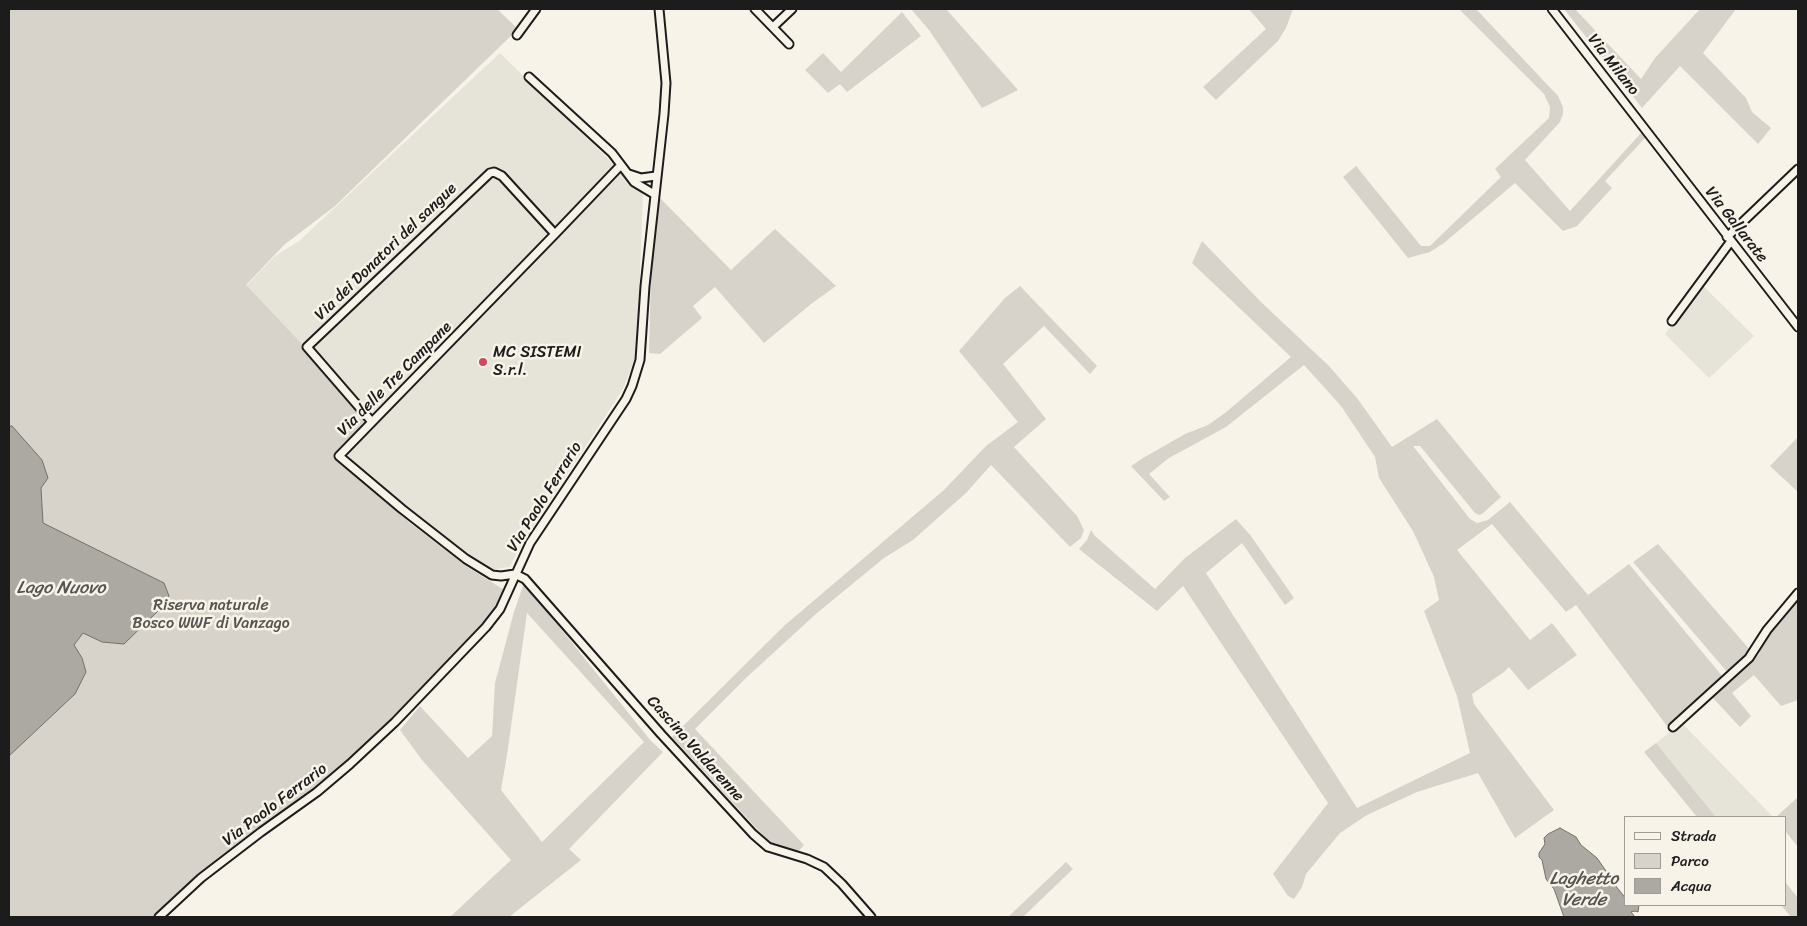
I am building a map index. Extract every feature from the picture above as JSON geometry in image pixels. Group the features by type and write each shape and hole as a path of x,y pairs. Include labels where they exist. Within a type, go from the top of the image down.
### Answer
{"street":[{"path":"517,35 536,9"},
{"name":"Via Paolo Ferrario","path":"159,917 201,878 317,792 395,722 486,627 500,609 530,543 626,399 640,360 645,286 664,114 666,83 659,9"},
{"path":"755,9 789,44"},
{"path":"773,27 792,9"},
{"name":"Via Milano","path":"1552,9 1652,139"},
{"path":"529,77 612,153 640,186 654,194"},
{"name":"Via Gallarate","path":"1652,139 1798,327"},
{"name":"Via delle Tre Campane","path":"515,574 492,575 466,559 402,509 340,454 621,165"},
{"path":"1672,321 1729,239 1798,169"},
{"name":"Via dei Donatori del sangue","path":"372,422 307,348 490,173 494,172 502,176 555,234"},
{"path":"629,174 641,178 656,176"},
{"name":"Cascina Valdarenne","path":"515,574 525,579 661,734 753,834 768,847 807,859 824,867 871,917"},
{"path":"1673,727 1749,658 1767,630 1798,593"}],"shaded area":[{"path":"500,53 643,193 637,353 623,389 517,552 510,567 489,570 469,559 348,458 336,451 246,286 275,256 299,241"},
{"path":"1701,284 1754,336 1709,378 1665,334"},
{"path":"1682,723 1772,816 1715,816 1656,743"}],"green space":[{"name":"Riserva naturale Bosco WWF di Vanzago","path":"9,9 497,9 518,29 335,206 284,245 246,285 316,359 370,422 336,455 410,523 466,566 509,593 501,609 393,723 337,775 233,855 159,917 9,917"},
{"path":"911,9 946,9 1018,90 982,108 929,30"},
{"path":"1249,9 1293,9 1286,28 1278,41 1216,100 1203,87 1266,29"},
{"path":"1459,9 1476,9 1558,96 1563,107 1560,122 1525,160 1570,211 1642,132 1646,137 1605,181 1612,188 1577,226 1563,231 1515,183 1444,243 1430,252 1408,258 1343,177 1356,166 1421,246 1430,246 1501,177 1495,169 1549,118 1550,107 1544,94"},
{"path":"1564,9 1575,9 1641,79 1655,58 1700,9 1736,9 1703,53 1746,98 1752,112 1771,128 1758,144 1680,66 1642,108"},
{"path":"902,12 921,36 847,92 840,84 828,93 805,70 823,53 841,72"},
{"path":"659,197 731,270 775,229 836,286 764,343 715,287 693,306 702,318 660,354 649,353 651,276"},
{"path":"1202,241 1261,302 1329,366 1357,398 1392,447 1437,419 1501,497 1482,514 1475,513 1420,446 1413,446 1470,519 1477,523 1488,520 1510,502 1588,595 1629,564 1723,677 1667,726 1576,605 1566,612 1492,524 1457,550 1530,640 1552,623 1577,655 1528,690 1509,667 1472,694 1474,704 1554,810 1515,838 1478,773 1417,792 1367,815 1340,833 1306,874 1302,887 1294,899 1288,896 1273,874 1328,803 1183,586 1157,611 1079,549 1087,540 1091,530 1094,535 1155,589 1185,558 1236,519 1251,536 1294,598 1285,605 1242,543 1206,573 1357,808 1470,753 1457,696 1424,611 1439,600 1434,577 1413,531 1379,478 1375,457 1341,406 1304,365 1226,427 1169,458 1149,474 1170,497 1164,501 1131,466 1185,434 1208,425 1291,357 1192,263"},
{"path":"1020,286 1097,366 1090,374 1044,326 1003,364 1046,419 1014,447 1077,516 1084,530 1081,538 1070,547 991,465 966,493 913,540 884,558 817,613 747,677 695,729 804,845 796,854 770,843 672,737 785,625 944,490 986,446 1018,422 959,351 1005,298"},
{"path":"1798,437 1798,492 1770,466"},
{"path":"1658,544 1751,651 1728,673 1633,562"},
{"path":"524,583 651,741 663,752 569,849 581,860 509,917 450,917 511,860 422,760 400,730 420,706 468,758 492,736 495,683 514,612","holes":["527,613 644,742 542,842 501,790"]},
{"path":"1798,600 1798,700 1781,706 1754,675 1732,693 1751,716 1740,727 1712,697 1759,654 1762,644"},
{"path":"1656,743 1715,816 1696,816 1644,752"},
{"path":"1798,797 1798,847 1787,833 1787,816 1777,816"},
{"path":"1066,862 1073,869 1023,917 1008,917"},
{"path":"1787,884 1798,898 1798,917 1791,917 1782,906 1787,906"}],"water":[{"name":"Lago Nuovo","path":"9,426 12,426 42,460 48,478 41,488 43,523 164,583 169,596 159,610 124,644 102,642 83,633 74,645 82,658 86,672 75,694 9,756"},
{"name":"Laghetto Verde","path":"1560,828 1576,837 1581,845 1597,858 1610,875 1624,896 1624,906 1639,906 1638,912 1631,912 1635,917 1564,917 1554,889 1546,879 1542,860 1539,857 1539,853 1545,844 1544,838"}],"place":[{"name":"MC SISTEMI S.r.l.","path":"483,362"}]}
